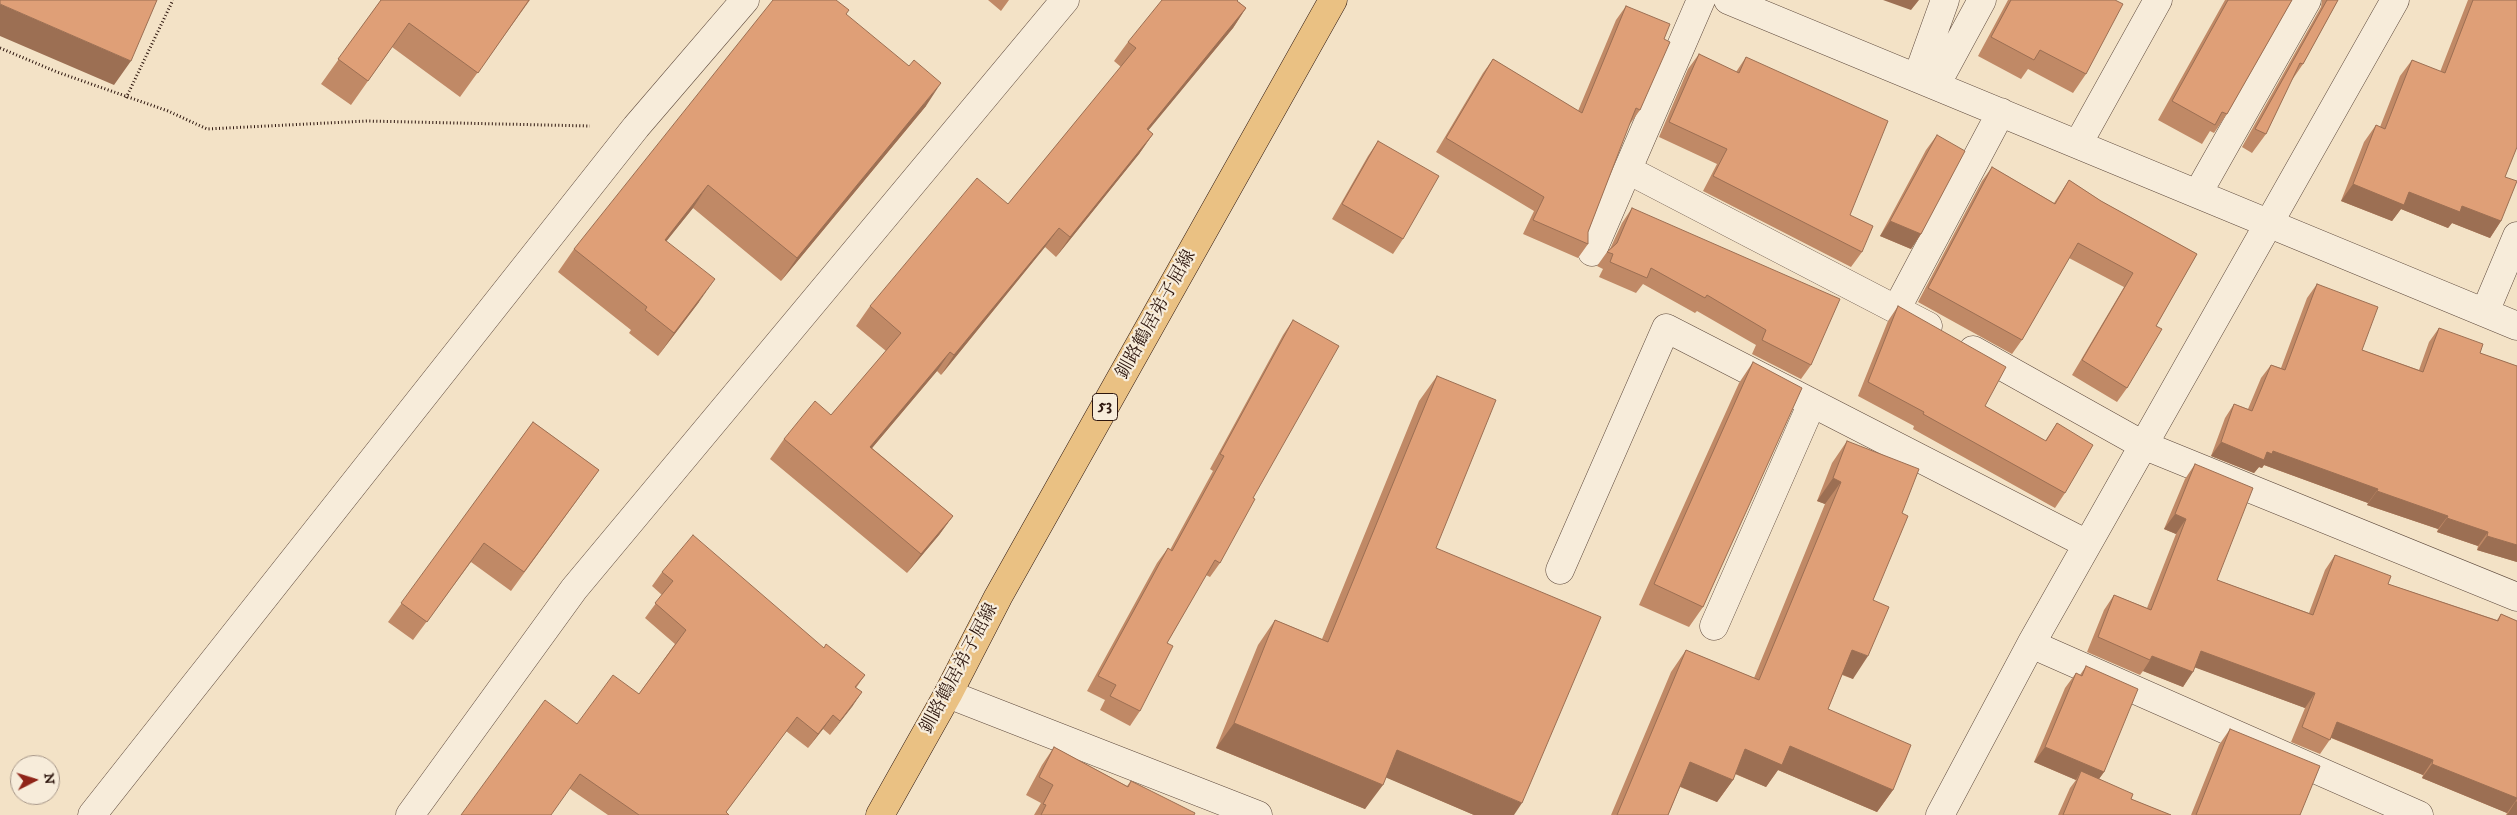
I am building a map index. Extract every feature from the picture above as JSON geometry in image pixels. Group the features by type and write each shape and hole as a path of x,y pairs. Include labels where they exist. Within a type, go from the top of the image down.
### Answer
{"main road":[{"name":"釧路鶴居弟子屈線","path":"880,815 948,694 998,597 1333,0"}],"street":[{"path":"92,815 636,127 745,0"},
{"path":"410,815 574,589 1065,0"},
{"path":"1592,252 1701,0"},
{"path":"1728,0 2517,326"},
{"path":"1926,82 1945,0"},
{"path":"1926,82 1982,0"},
{"path":"2078,144 2158,0"},
{"path":"2198,193 2307,0"},
{"path":"1940,815 2031,644 2394,0"},
{"path":"1897,308 2001,112"},
{"path":"1628,170 1897,308 2143,445 2517,596"},
{"path":"2485,312 2517,236"},
{"path":"1560,570 1666,328 2087,544"},
{"path":"1714,626 1812,404"},
{"path":"2031,644 2419,815"},
{"path":"948,694 1258,815"}],"path":[{"path":"126,98 173,0"},
{"path":"0,48 126,98 168,110 207,129 366,121 636,127"}],"building":[{"path":"0,0 157,0 131,61 0,4"},
{"path":"381,0 529,0 478,73 409,23 368,81 338,59"},
{"path":"773,0 836,0 849,10 846,14 909,66 914,60 941,83 797,258 708,185 665,240 715,279 674,333 645,310 647,307 574,249"},
{"path":"1162,0 1238,0 1246,8 1147,129 1153,134 1070,237 1059,228 954,355 950,352 870,447 953,516 921,554 784,439 815,401 831,415 901,333 870,306 977,178 1008,204 1136,48 1128,42"},
{"path":"2011,0 2115,0 2123,4 2086,74 2040,50 2034,60 1991,37"},
{"path":"2228,0 2292,0 2227,114 2222,112 2215,125 2172,101"},
{"path":"2327,0 2338,0 2303,64 2300,63 2266,134 2255,129"},
{"path":"2473,0 2517,0 2517,147 2505,177 2517,181 2501,221 2462,206 2460,212 2409,192 2404,205 2353,184 2376,125 2385,129 2412,60 2445,73"},
{"path":"1626,6 1670,24 1664,39 1670,42 1640,110 1636,108 1588,232 1588,244 1533,220 1544,197 1446,138 1493,59 1582,113"},
{"path":"1699,54 1739,73 1746,57 1888,121 1850,215 1873,226 1862,252 1713,176 1727,149 1669,122"},
{"path":"1937,135 1965,151 1921,234 1890,221"},
{"path":"1378,141 1439,176 1403,239 1342,204"},
{"path":"1992,167 2055,204 2069,180 2101,201 2197,254 2156,326 2162,329 2127,388 2082,360 2133,273 2078,243 2022,340 1928,288"},
{"path":"1632,208 1840,299 1811,365 1762,340 1766,330 1707,295 1705,298 1651,268 1647,278 1610,262 1613,254 1607,252 1617,243"},
{"path":"2317,284 2378,307 2362,350 2423,372 2439,328 2483,344 2480,353 2517,366 2517,545 2487,536 2488,532 2447,518 2448,516 2273,451 2272,454 2267,452 2264,460 2221,442 2234,404 2252,411 2271,365 2285,370"},
{"path":"1898,306 2006,367 1985,406 2046,441 2057,423 2093,445 2065,493 1868,382"},
{"path":"1293,320 1339,346 1253,498 1255,499 1220,563 1215,560 1167,643 1173,646 1140,711 1110,696 1116,685 1098,676 1168,548 1172,551 1224,456 1220,454"},
{"path":"1753,362 1802,388 1703,607 1654,584"},
{"path":"1437,376 1496,400 1436,548 1601,617 1522,803 1397,750 1383,785 1234,723 1275,620 1328,642"},
{"path":"533,422 599,470 524,572 484,543 427,622 401,603"},
{"path":"1847,441 1919,469 1902,513 1908,516 1873,600 1889,607 1868,656 1852,650 1828,709 1911,745 1893,790 1790,746 1782,765 1745,749 1733,780 1690,762 1668,815 1617,815 1686,650 1759,680 1841,482 1833,478"},
{"path":"2195,464 2253,488 2217,580 2313,615 2335,555 2391,576 2388,584 2498,621 2501,614 2517,621 2517,798 2432,764 2433,760 2337,722 2330,740 2302,727 2315,693 2201,651 2193,672 2152,656 2150,660 2098,637 2114,595 2151,610 2186,519 2175,514"},
{"path":"693,535 824,648 826,644 865,675 855,687 862,692 840,721 833,715 818,734 797,717 726,812 729,815 639,815 580,774 551,815 461,815 545,700 577,724 613,675 639,694 686,630 655,603 673,581 662,572"},
{"path":"2086,666 2138,689 2104,772 2045,747 2076,673 2082,676"},
{"path":"2230,729 2320,766 2300,815 2196,815"},
{"path":"1054,747 1128,787 1131,781 1195,813 1194,815 1041,815 1046,805 1043,804 1053,785 1039,777"},
{"path":"2081,771 2133,794 2131,799 2171,815 2063,815"}]}
